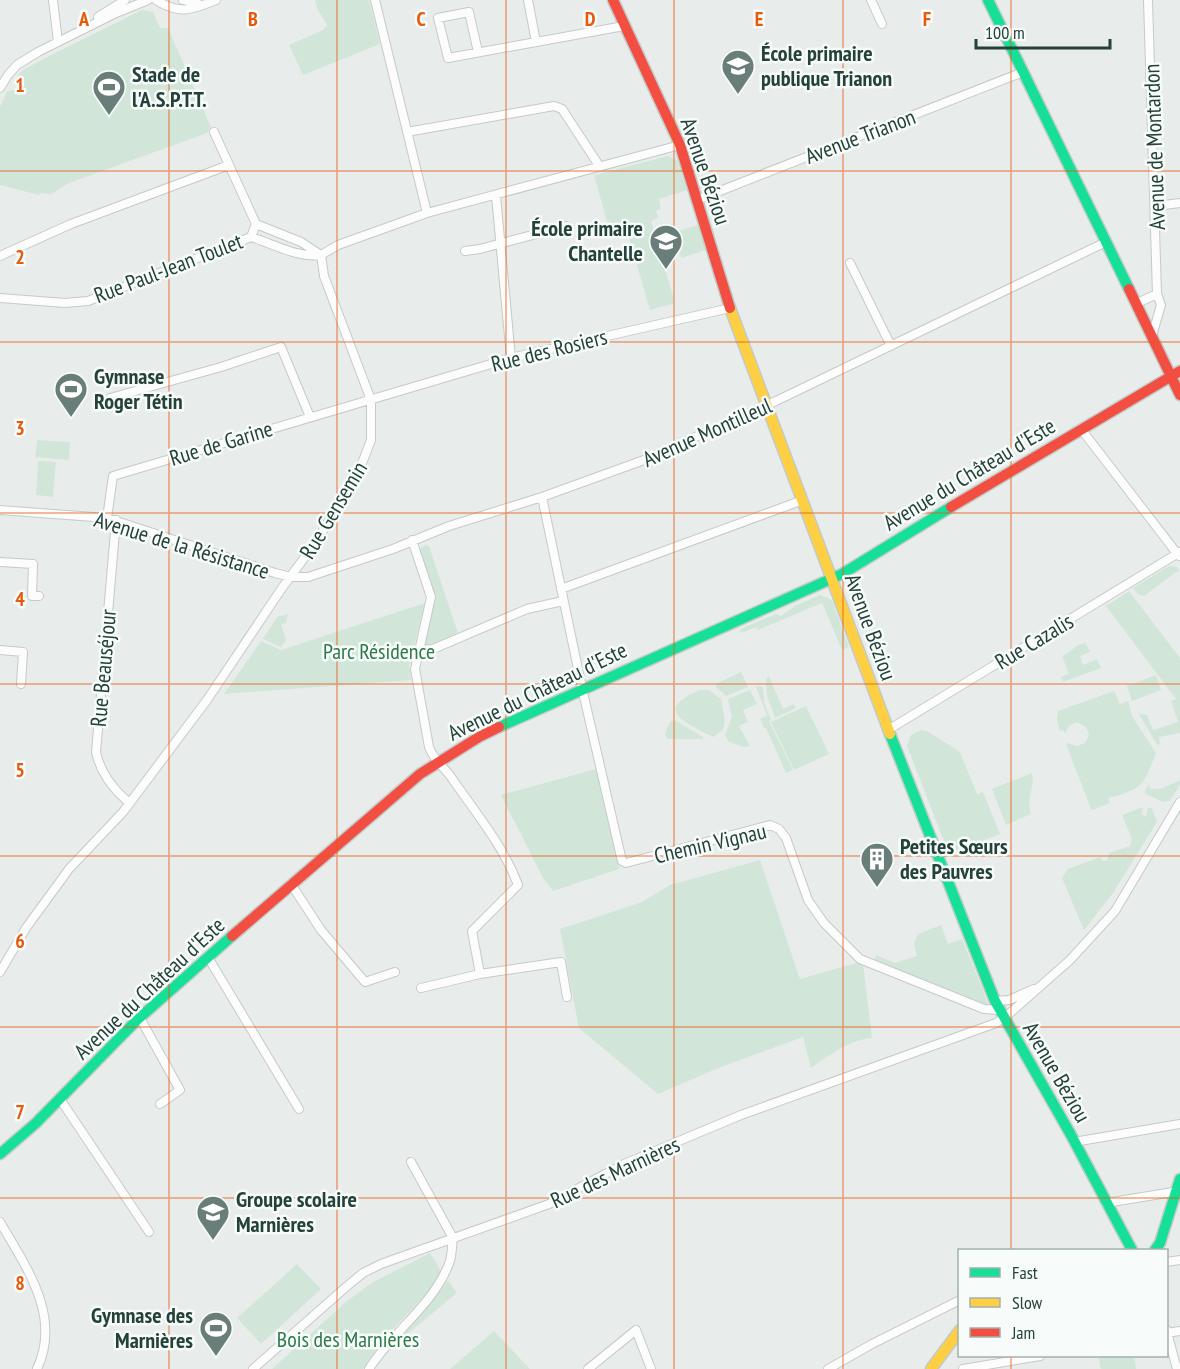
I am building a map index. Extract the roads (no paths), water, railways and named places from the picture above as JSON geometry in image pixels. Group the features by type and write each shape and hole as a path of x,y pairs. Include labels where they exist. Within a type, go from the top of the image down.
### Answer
{"street":[{"path":"53,0 58,42"},
{"path":"71,35 125,0"},
{"path":"0,88 17,65 71,35 148,0"},
{"path":"156,0 170,8 184,10 216,0"},
{"path":"183,0 204,5"},
{"path":"375,0 427,213"},
{"path":"528,0 536,42"},
{"name":"Avenue Béziou","path":"613,0 681,146 730,308 766,406 888,730 1000,1010 1131,1249"},
{"path":"871,0 882,24"},
{"path":"988,0 1151,338 1175,374 1180,395"},
{"name":"Avenue de Montardon","path":"1148,0 1157,294 1161,305 1151,338"},
{"path":"478,52 469,12 438,18 448,58 624,26"},
{"name":"Avenue Trianon","path":"697,200 1023,72"},
{"path":"407,132 554,106 562,109 600,167"},
{"path":"214,132 256,224"},
{"path":"250,237 296,253 309,256 321,255 338,245 427,213 681,146"},
{"path":"0,256 71,224 229,165"},
{"path":"496,196 511,358"},
{"path":"1156,206 1180,203"},
{"name":"Rue Paul-Jean Toulet","path":"0,298 65,303 88,301 250,237 256,224 306,245 321,255"},
{"path":"465,251 566,226"},
{"name":"Avenue Montilleul","path":"291,577 308,577 393,549 449,526 644,460 766,406 1106,242"},
{"name":"Rue Gensemin","path":"0,972 26,928 69,869 130,803 207,700 316,542 359,471 371,440 371,400 324,276 321,255"},
{"path":"850,263 891,346"},
{"path":"1135,304 1157,294"},
{"name":"Rue des Rosiers","path":"371,400 511,358 730,308"},
{"path":"110,398 281,347 310,417"},
{"name":"Avenue du Château d'Este","path":"0,1154 29,1131 140,1018 291,884 420,774 438,762 479,737 582,688 832,579 1175,374"},
{"name":"Rue de Garine","path":"107,518 113,476 371,400"},
{"path":"1081,429 1179,554"},
{"path":"542,496 582,688"},
{"path":"561,589 803,500"},
{"name":"Avenue de la Résistance","path":"0,510 116,520 291,577"},
{"name":"Rue Beauséjour","path":"116,520 96,752 100,765 118,795 130,803"},
{"path":"412,540 432,597 415,669 429,747 432,755 510,863 518,885 472,932 480,975"},
{"name":"Rue Cazalis","path":"888,730 1179,554"},
{"path":"0,562 33,564 32,596 39,596"},
{"path":"419,650 433,649 527,609 563,601"},
{"path":"0,650 23,652 21,684"},
{"name":"Chemin Vignau","path":"582,688 622,861 626,863 770,825 779,829 786,838 808,900 824,923 860,959 984,1009 1000,1010"},
{"path":"1000,1010 1041,986 1070,960 1115,911 1180,802"},
{"path":"291,884 321,930 365,982 395,972"},
{"path":"209,959 299,1109"},
{"path":"422,988 480,975 561,962 567,997"},
{"path":"1000,1010 1009,1000 1041,986"},
{"name":"Rue des Marnières","path":"253,1369 363,1273 381,1264 549,1204 624,1164 741,1115 992,1025 1000,1010"},
{"path":"140,1018 180,1090 160,1104"},
{"path":"60,1099 149,1232"},
{"path":"1074,1142 1180,1124"},
{"path":"369,1369 387,1344 434,1291 450,1261 453,1238 411,1162"},
{"path":"1156,1249 1178,1192 1180,1179"},
{"path":"1106,1203 1178,1192"},
{"path":"0,1222 36,1285 42,1307 46,1335 43,1356 37,1369"},
{"path":"828,1369 958,1301"},
{"path":"588,1369 636,1330 651,1369"},
{"path":"931,1369 958,1333"},
{"path":"1168,1336 1177,1369"},
{"path":"963,1369 1034,1357"}],"place":[{"name":"École primaire publique Trianon","path":"738,95"},
{"name":"Stade de l'A.S.P.T.T.","path":"109,116"},
{"name":"École primaire Chantelle","path":"666,270"},
{"name":"Gymnase Roger Tétin","path":"71,418"},
{"name":"Petites Sœurs des Pauvres","path":"877,888"},
{"name":"Groupe scolaire Marnières","path":"213,1241"},
{"name":"Gymnase des Marnières","path":"216,1357"}],"park label":[{"name":"Parc Résidence","path":"379,651"},
{"name":"Bois des Marnières","path":"348,1339"}]}
